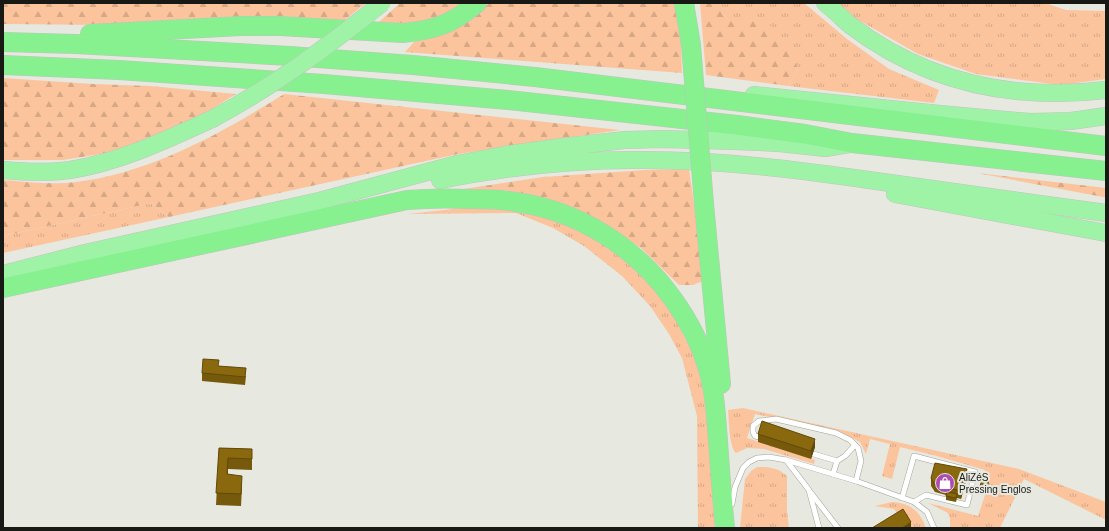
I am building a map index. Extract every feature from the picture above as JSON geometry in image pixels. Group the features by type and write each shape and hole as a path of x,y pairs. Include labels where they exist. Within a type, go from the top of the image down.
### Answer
{"highway":[{"path":"3,170 50,172 70,170 104,162 139,151 212,119 259,93 287,75 346,32 382,3"},
{"path":"3,32 102,34 257,26 403,33 423,31 441,26 457,18 477,3"},
{"path":"684,3 691,45"},
{"path":"689,3 704,204 735,528"},
{"path":"825,3 849,24 886,49 917,66 945,76 979,85 1022,91 1069,93 1106,90"},
{"path":"3,42 76,44 290,56 413,65 535,78 1106,146"},
{"path":"3,65 127,70 324,84 508,100 737,125 805,134 852,143 1106,171"},
{"path":"708,99 756,95 1030,122 1071,121 1106,116"},
{"path":"3,274 85,253 319,201 457,164 504,155 625,140 662,139 764,142 825,148 852,143"},
{"path":"319,201 514,168 565,163 643,160 716,162 836,175 1106,212"},
{"path":"836,175 859,184 896,194 1106,233"},
{"path":"3,288 407,200 440,197 488,199 521,202 557,212 597,230 618,243 636,257 666,290 679,308 693,332 704,356 713,390 725,528"},
{"path":"3,263 85,253"}],"lane":[{"path":"770,440 755,436 752,432 753,426 759,421 776,419 836,433 850,440 858,448 861,461 856,481"},
{"path":"833,474 837,461 845,456 855,445"},
{"path":"800,450 837,461"},
{"path":"902,498 914,456 975,472 967,506 926,495 914,502"},
{"path":"732,504 739,476 743,468 749,462 758,458 769,457 786,460 856,481 914,502 927,512 934,528"},
{"path":"786,460 838,528"},
{"path":"809,490 819,528"}],"green space":[{"path":"3,3 366,3 341,23 105,25 3,24"},
{"path":"400,3 465,3 436,21 395,25 379,22"},
{"path":"489,3 675,3 680,20 682,73 405,52 414,42 443,35 478,14"},
{"path":"700,3 721,3 721,12 729,20 747,20 768,23 788,44 798,69 788,86 706,75"},
{"path":"721,3 804,3 847,39 889,69 939,90 934,103 788,86 798,69 747,20 729,20 721,12"},
{"path":"838,3 1045,3 1066,10 1106,11 1106,79 1061,85 976,74 918,54 848,14"},
{"path":"3,78 150,86 236,94 186,125 113,152 63,160 3,160"},
{"path":"284,94 620,130 458,154 169,217 151,203 3,236 3,180 40,183 67,183 104,177 131,170 210,137"},
{"path":"689,169 705,280 693,285 679,285 641,248 610,228 533,196 504,190 450,191 543,177 645,170"},
{"path":"977,173 1106,188 1106,197 1103,197"},
{"path":"151,203 169,217 3,253 3,236"},
{"path":"480,206 526,211 582,231 621,255 654,287 674,316 692,352 702,380 709,414 720,528 698,528 697,416 682,358 669,334 650,306 622,276 584,246 553,228 516,213 408,214"},
{"path":"743,408 1019,469 1106,502 1106,520 1024,479 1000,528 950,528 948,513 928,503 978,516 989,483 983,481 985,470 900,447 892,479 882,476 890,444 870,439 866,454 860,442 839,431 755,414 747,438 815,460 814,464 764,449 747,448 736,453 732,445 728,410"},
{"path":"757,467 773,468 787,476 787,510 789,528 740,528 745,479 751,471"},
{"path":"892,502 904,504 914,509 921,517 926,528 908,528 894,509 875,506"}],"building":[{"path":"203,359 219,360 218,366 246,368 245,377 202,373"},
{"path":"762,421 815,439 811,451 758,434"},
{"path":"219,448 252,449 252,459 228,458 227,474 242,476 241,494 216,493"},
{"path":"935,463 967,469 961,491 935,485 931,478"},
{"path":"983,477 989,478 986,487 980,486"},
{"path":"947,492 957,494 956,498 946,496"},
{"path":"903,509 911,522 902,528 872,528"}],"place":[{"name":"AliZéS Pressing Englos","path":"945,483"}]}
